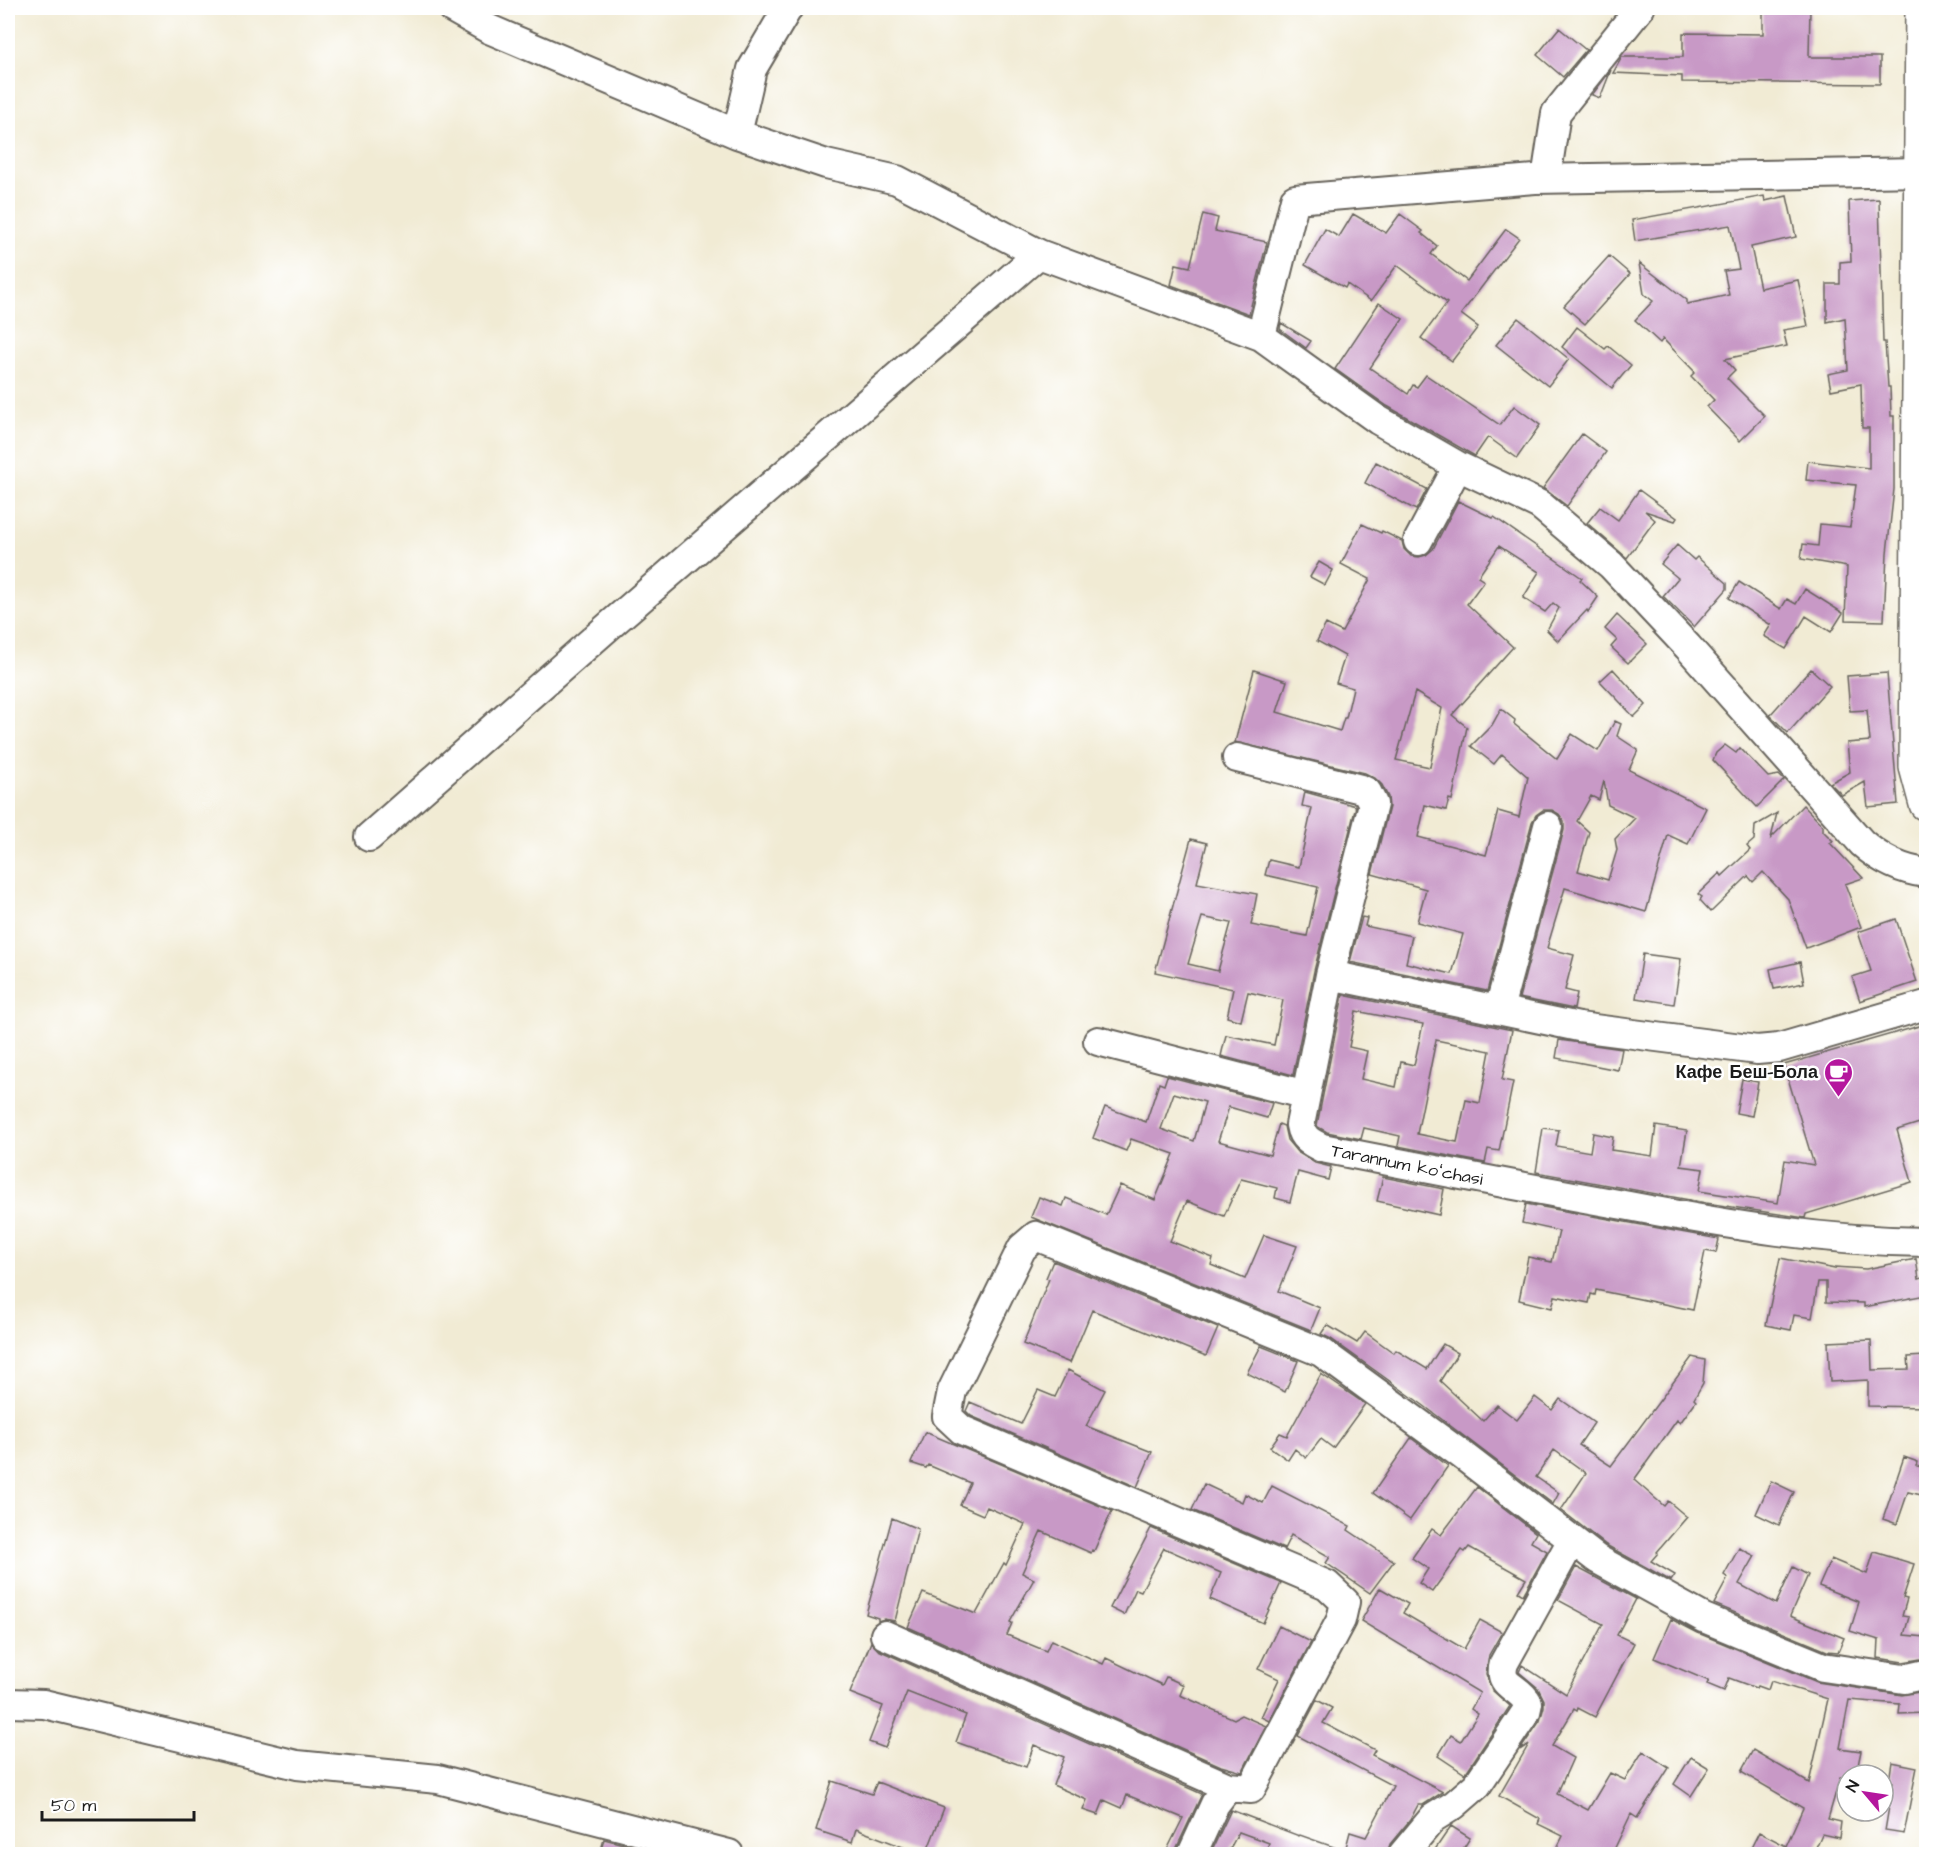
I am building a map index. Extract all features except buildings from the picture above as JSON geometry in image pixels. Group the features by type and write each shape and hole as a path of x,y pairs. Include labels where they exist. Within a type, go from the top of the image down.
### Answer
{"main road":[{"path":"1922,8 1924,160 1916,768 1926,804"}],"street":[{"path":"452,8 489,29 736,134 825,164 897,180 1039,254 1261,336 1378,420 1458,466 1540,505 1611,566 1688,647 1862,843 1878,857 1908,871 1926,873"},
{"path":"736,134 752,69 788,8"},
{"path":"1546,179 1556,113 1640,8"},
{"path":"1261,336 1295,199 1546,179 1924,160"},
{"path":"369,837 1039,254"},
{"path":"1418,541 1458,466"},
{"name":"Tarannum koʻchasi","path":"1237,758 1361,789 1371,797 1373,804 1330,975 1300,1125 1301,1132 1312,1143 1322,1148 1504,1184 1755,1229 1828,1238 1926,1242"},
{"path":"1499,1009 1548,826"},
{"path":"1330,975 1579,1027 1757,1050 1779,1048 1926,1005"},
{"path":"1098,1041 1306,1095"},
{"path":"885,1635 1228,1787 1251,1789 1341,1620 1345,1602 1327,1585 963,1430 947,1416 952,1391 1022,1248 1036,1236 1321,1352 1462,1455 1597,1559 1704,1618 1822,1667 1904,1679 1926,1674"},
{"path":"1403,1854 1433,1818 1454,1805 1477,1785 1526,1712 1528,1703 1525,1696 1506,1683 1502,1673 1504,1663 1572,1540"},
{"path":"8,1703 44,1704 297,1765 438,1779 729,1854"},
{"path":"1192,1854 1215,1804 1228,1787"}],"place":[{"name":"Кафе Беш-Бола","path":"1839,1098"}]}
